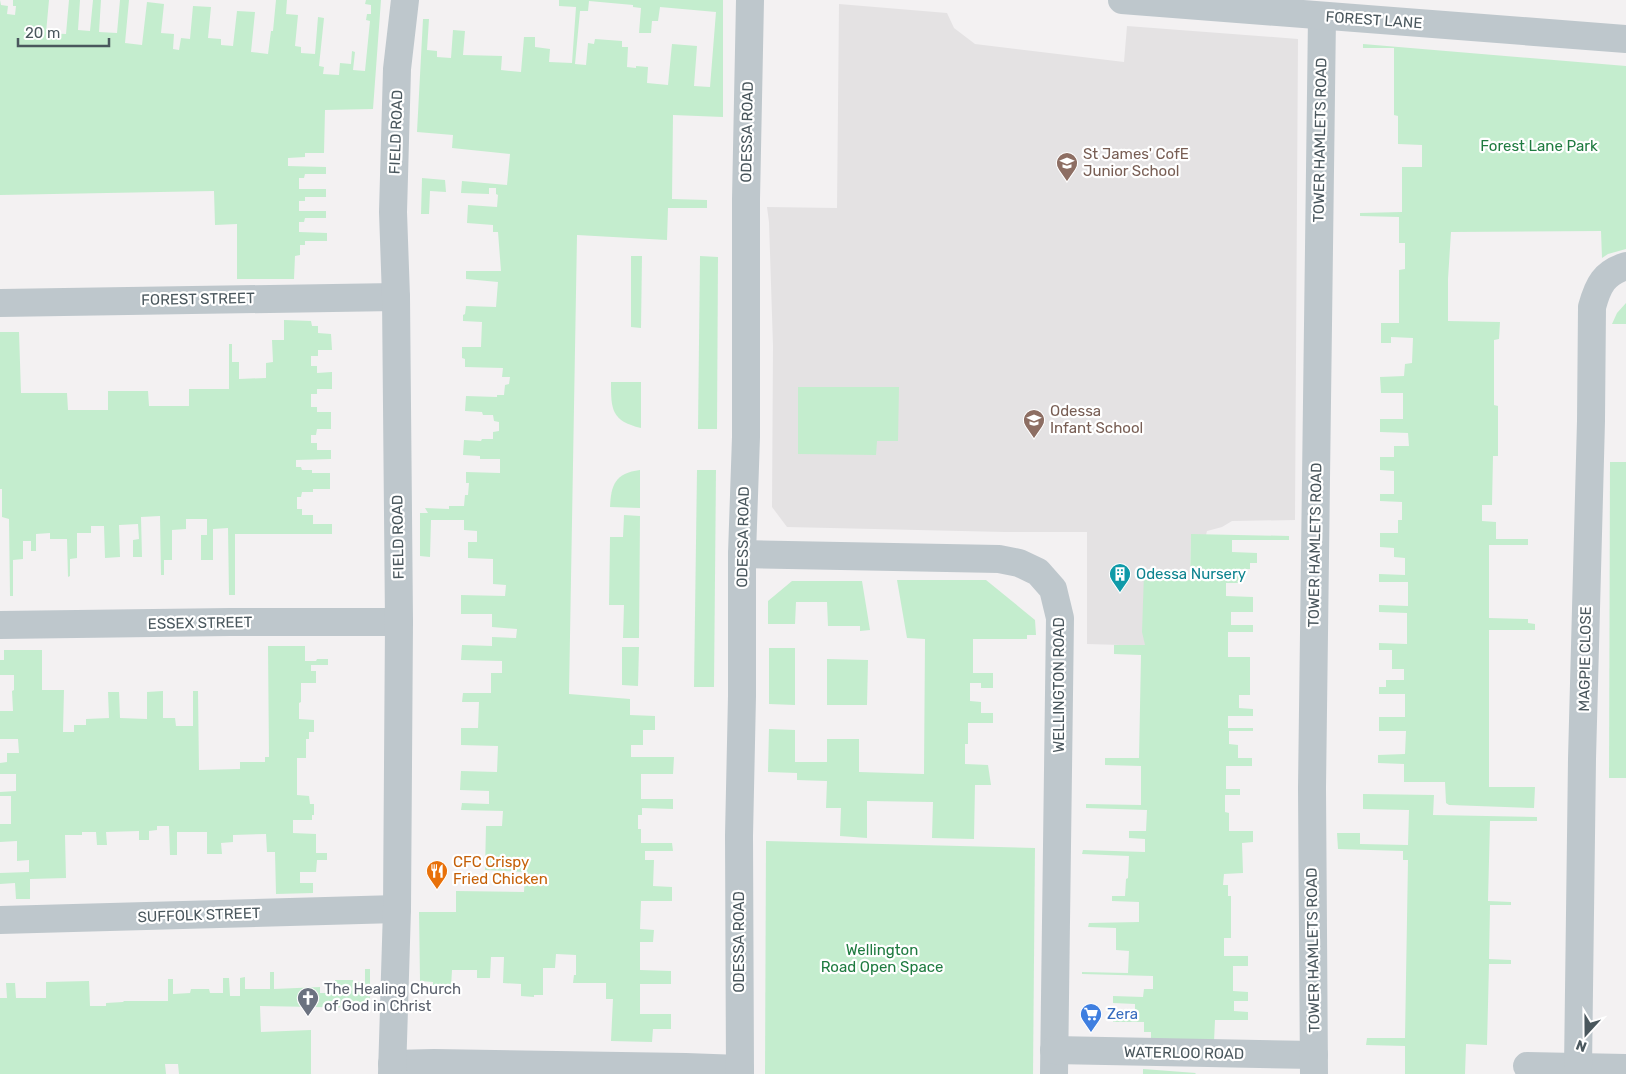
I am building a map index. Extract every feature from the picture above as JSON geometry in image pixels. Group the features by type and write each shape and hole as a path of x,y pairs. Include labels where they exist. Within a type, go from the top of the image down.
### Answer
{"street":[{"name":"FIELD ROAD","path":"392,1069 398,909 400,622 396,297 393,212 398,69 405,0"},
{"name":"ODESSA ROAD","path":"740,1072 739,836 742,696 742,554 746,437 746,199 750,0"},
{"name":"FOREST LANE","path":"1122,0 1626,39"},
{"name":"TOWER HAMLETS ROAD","path":"1314,1065 1312,788 1322,16"},
{"name":"MAGPIE CLOSE","path":"1578,1068 1582,759 1591,421 1592,307 1597,290 1606,277 1615,269 1626,266"},
{"name":"FOREST STREET","path":"0,303 396,297"},
{"name":"WELLINGTON ROAD","path":"742,554 999,559 1019,563 1038,572 1053,588 1060,618 1054,1062"},
{"name":"ESSEX STREET","path":"0,626 230,622 400,622"},
{"name":"SUFFOLK STREET","path":"0,920 398,909"},
{"name":"WATERLOO ROAD","path":"1054,1062 1314,1065"},
{"path":"392,1069 434,1063 686,1067 740,1072"},
{"path":"1527,1066 1626,1068"}],"shaded area":[{"path":"839,4 947,13 954,28 975,44 1124,62 1127,26 1298,39 1295,520 1232,521 1222,527 1207,531 1206,535 1191,535 1188,647 1087,644 1087,532 787,527 772,507 773,346 767,207 837,208"}],"green space":[{"path":"0,0 1,5 8,6 7,14 15,15 16,6 13,6 13,0 49,0 46,33 66,34 69,0 80,0 78,30 90,31 93,0 101,0 99,32 117,33 120,0 129,0 125,43 142,45 147,2 164,4 161,33 174,34 173,49 179,50 181,38 190,39 193,6 211,7 208,38 221,39 221,45 233,46 237,11 255,12 251,52 268,54 271,31 273,31 276,0 287,0 286,14 298,15 295,46 301,47 301,53 315,54 318,17 324,18 319,66 324,67 323,74 339,75 340,63 351,64 352,51 355,52 353,70 365,71 370,21 366,20 367,14 371,14 371,5 365,4 366,0 381,0 373,109 325,110 324,153 305,153 305,157 288,158 288,166 326,167 326,174 305,174 304,178 299,178 299,189 326,189 326,197 305,197 305,201 299,201 299,211 326,211 326,218 305,218 304,222 299,222 299,232 327,233 327,241 305,241 305,245 300,245 300,255 295,256 294,279 237,279 237,224 215,225 214,191 0,195"},
{"path":"559,0 723,0 723,117 673,115 672,199 707,200 707,208 668,208 667,240 577,235 569,694 630,699 630,715 655,716 655,730 643,730 643,745 631,745 631,757 674,757 673,774 641,774 641,799 673,799 673,809 642,808 642,815 638,815 641,843 672,843 673,851 645,851 645,860 654,860 653,886 672,887 672,901 641,901 640,929 654,930 653,942 640,942 640,970 671,971 671,984 640,984 640,1014 671,1014 671,1029 653,1029 652,1042 611,1041 613,999 606,999 606,983 573,983 574,975 576,975 576,955 556,954 555,968 543,968 543,995 534,995 534,997 521,996 521,984 503,983 504,957 491,957 490,978 477,978 477,970 452,970 451,987 441,987 441,996 433,996 433,982 420,981 419,912 456,912 456,891 524,892 525,872 485,870 486,826 502,826 503,811 461,810 462,803 489,804 489,791 460,790 461,771 497,772 498,746 461,745 461,728 478,728 479,702 462,702 463,693 491,693 491,673 502,673 502,661 461,660 462,645 492,646 492,637 516,638 517,629 492,627 492,614 461,614 461,595 505,596 506,585 493,584 493,559 468,558 468,542 477,542 477,531 464,530 464,520 431,520 430,557 420,556 420,513 428,513 425,508 449,509 449,506 464,506 465,495 468,495 469,483 466,483 466,472 500,473 500,459 480,459 480,456 463,455 464,440 481,441 482,439 493,439 493,432 499,431 499,422 494,421 493,415 465,411 466,396 497,397 497,395 504,395 505,385 509,384 510,377 502,377 503,368 465,367 465,359 462,358 462,347 481,347 482,322 463,321 466,306 496,307 498,282 466,279 466,271 501,271 498,232 493,232 493,225 467,223 468,205 497,207 498,195 496,194 496,188 489,188 489,194 461,193 462,181 507,185 510,154 452,148 453,135 417,132 423,19 429,19 427,50 437,51 437,57 451,58 453,30 465,31 463,55 502,56 501,70 521,72 524,37 535,37 535,47 550,49 549,62 572,63 576,7 559,6","holes":["589,1 633,5 633,7 641,8 639,33 651,33 652,21 658,21 660,7 716,12 710,87 694,86 697,46 672,44 668,85 647,83 648,67 627,67 628,47 622,47 622,41 595,39 594,44 588,43 586,65 575,64 580,11 588,11"]},
{"name":"Forest Lane Park","path":"1363,44 1626,66 1626,249 1608,254 1602,258 1601,231 1451,232 1448,321 1500,322 1499,339 1494,340 1494,405 1498,406 1498,456 1493,456 1492,505 1482,505 1482,521 1496,522 1496,539 1528,539 1528,545 1489,545 1489,618 1528,619 1528,623 1535,624 1535,630 1489,630 1489,787 1535,787 1534,808 1449,805 1446,803 1445,782 1404,782 1404,764 1378,763 1378,755 1405,754 1406,731 1379,731 1379,717 1405,717 1405,694 1379,694 1379,687 1386,687 1386,680 1404,680 1404,669 1392,669 1392,650 1379,650 1379,643 1407,644 1407,613 1379,612 1379,605 1408,606 1408,582 1379,582 1379,574 1405,575 1405,558 1394,557 1394,548 1380,547 1380,533 1398,533 1398,520 1402,520 1402,502 1380,501 1380,494 1394,494 1394,471 1380,470 1380,457 1394,457 1394,446 1409,446 1408,433 1380,432 1380,419 1403,419 1403,393 1381,393 1380,377 1404,376 1405,364 1412,363 1413,338 1391,337 1391,343 1381,343 1381,323 1399,323 1399,270 1405,269 1405,243 1399,243 1399,217 1360,216 1360,213 1402,212 1402,167 1422,167 1422,145 1398,144 1398,116 1394,115 1394,48 1363,48"},
{"path":"422,178 445,180 446,192 430,191 429,214 421,214"},
{"path":"631,256 642,256 641,328 631,327"},
{"path":"700,256 718,257 717,429 698,429"},
{"path":"1626,303 1626,324 1612,324 1617,313"},
{"path":"284,320 311,321 312,326 318,326 318,333 331,334 332,350 318,350 318,356 311,356 311,366 317,366 317,373 332,372 332,389 317,389 317,394 311,394 311,407 317,407 317,412 331,412 331,429 317,429 316,435 311,435 311,443 317,443 317,450 331,450 331,459 296,460 296,467 301,467 302,470 312,470 312,473 330,473 330,489 313,489 313,492 302,492 301,497 297,497 297,509 302,509 302,515 313,515 313,524 332,524 332,534 235,534 235,595 229,595 228,528 213,529 213,560 201,560 201,535 207,535 207,519 186,519 186,529 172,530 172,560 164,560 164,575 161,575 160,516 141,517 142,557 133,557 133,540 139,539 138,524 119,525 120,557 105,558 104,526 91,526 91,533 77,533 77,558 70,559 70,576 68,577 67,539 50,539 50,533 36,534 36,551 31,551 31,541 23,541 23,559 13,560 13,596 10,596 9,519 2,517 2,489 0,489 0,332 19,332 21,393 67,393 68,410 108,410 108,391 148,391 149,406 189,406 189,389 229,389 229,344 232,344 232,362 239,362 239,379 266,378 266,363 273,362 272,340 284,340"},
{"path":"611,382 641,382 641,428 624,422 618,417 611,400"},
{"path":"798,387 899,387 898,441 877,441 876,455 798,454"},
{"path":"1610,462 1626,462 1626,778 1609,778"},
{"path":"640,470 640,508 610,507 613,486 616,481 625,474"},
{"path":"697,470 716,470 714,687 694,687"},
{"path":"624,515 640,516 639,638 623,638 624,605 609,605 610,537 623,537"},
{"path":"1191,534 1289,536 1289,540 1232,540 1232,552 1257,553 1257,563 1250,563 1250,569 1240,569 1240,583 1226,583 1226,596 1253,597 1253,612 1231,612 1231,625 1253,625 1253,632 1228,632 1228,657 1250,657 1250,695 1239,695 1239,708 1253,709 1253,716 1228,716 1228,728 1253,728 1253,731 1229,731 1229,744 1238,745 1238,758 1252,758 1252,766 1226,766 1226,789 1240,789 1240,795 1225,795 1225,812 1229,813 1229,831 1253,831 1253,842 1242,843 1243,873 1224,874 1223,885 1228,885 1228,896 1231,896 1231,938 1224,938 1224,956 1248,956 1248,966 1233,966 1233,991 1248,992 1248,1001 1234,1001 1234,1011 1248,1012 1248,1020 1215,1020 1214,1042 1151,1041 1151,1032 1144,1032 1144,1022 1113,1022 1113,1017 1135,1017 1135,1004 1113,1003 1113,996 1143,997 1144,989 1153,989 1153,976 1082,974 1082,972 1128,973 1129,951 1116,950 1116,928 1088,927 1089,923 1139,922 1139,902 1112,901 1112,896 1125,896 1129,856 1082,854 1083,850 1145,852 1145,839 1129,838 1129,831 1146,831 1147,810 1086,808 1086,804 1141,805 1141,766 1105,765 1105,758 1139,758 1141,655 1114,654 1114,645 1145,645 1142,632 1144,573 1190,580"},
{"path":"897,580 986,580 1035,620 1036,635 1027,635 1027,639 973,639 973,673 993,673 993,688 981,688 981,683 970,683 970,701 981,702 981,713 993,713 993,723 968,723 968,744 965,744 965,764 988,765 991,785 975,785 974,839 932,838 933,802 867,801 867,838 840,836 841,808 826,808 827,781 797,780 797,773 768,772 769,729 795,730 795,762 827,762 827,739 859,739 859,772 924,774 925,639 907,638"},
{"path":"792,581 862,581 870,630 860,631 860,626 828,626 827,602 796,602 795,624 768,624 768,601"},
{"path":"268,646 305,646 305,661 328,659 328,665 311,665 311,671 316,671 316,683 301,683 301,702 299,703 299,719 314,720 314,732 309,732 309,739 306,739 306,758 297,758 297,795 309,796 310,804 314,804 314,815 312,815 312,820 293,820 293,833 316,834 316,853 327,853 327,860 317,860 316,872 300,872 300,883 313,883 313,893 276,894 275,852 267,852 266,834 233,835 233,842 221,843 222,854 207,854 207,832 177,832 177,855 170,855 169,826 157,826 157,830 149,831 149,840 139,840 139,831 106,832 107,845 97,845 96,832 82,832 82,835 65,835 66,878 30,879 30,899 16,899 15,883 0,884 0,873 29,872 29,860 17,861 17,841 0,842 0,824 11,824 11,796 0,796 0,792 16,791 16,774 0,774 0,763 7,762 7,753 19,753 18,739 0,739 0,711 13,711 12,691 14,690 14,675 0,675 0,660 4,660 4,650 42,650 42,690 64,690 63,732 74,732 74,725 86,725 86,719 109,718 108,692 119,692 120,718 147,719 147,692 163,691 163,718 175,718 176,726 193,726 193,691 198,691 199,770 240,769 240,762 265,762 265,757 269,757"},
{"path":"622,647 639,647 638,686 622,685"},
{"path":"769,648 795,648 795,705 769,704"},
{"path":"827,659 868,660 867,705 827,705"},
{"path":"1363,794 1434,795 1433,815 1537,817 1537,821 1490,821 1488,901 1511,902 1511,905 1490,905 1489,959 1511,960 1511,964 1489,964 1487,1045 1466,1044 1465,1074 1405,1074 1405,1046 1366,1045 1367,1038 1405,1038 1408,860 1403,860 1403,851 1338,849 1337,833 1360,833 1360,844 1408,845 1409,810 1363,809"},
{"name":"Wellington Road Open Space","path":"766,841 1035,848 1033,1074 765,1074"},
{"path":"365,969 370,969 370,1008 260,1006 261,1032 311,1030 311,1074 179,1074 178,1064 165,1064 166,1074 0,1074 0,998 7,998 6,983 15,983 16,998 46,998 46,982 89,981 90,1006 106,1006 106,1003 124,1001 168,1001 168,979 173,979 173,994 190,993 191,989 209,989 210,993 223,993 223,978 229,978 230,996 240,996 240,978 245,977 245,989 270,989 270,972 274,972 274,989 320,987 320,993 335,993 335,980 365,982"},
{"path":"1143,1069 1196,1073 1143,1074"}],"place":[{"name":"St James' CofE Junior School","path":"1067,182"},
{"name":"Odessa Infant School","path":"1034,439"},
{"name":"Odessa Nursery","path":"1120,593"},
{"name":"CFC Crispy Fried Chicken","path":"437,890"},
{"name":"The Healing Church of God in Christ","path":"308,1017"},
{"name":"Zera","path":"1091,1033"}]}
